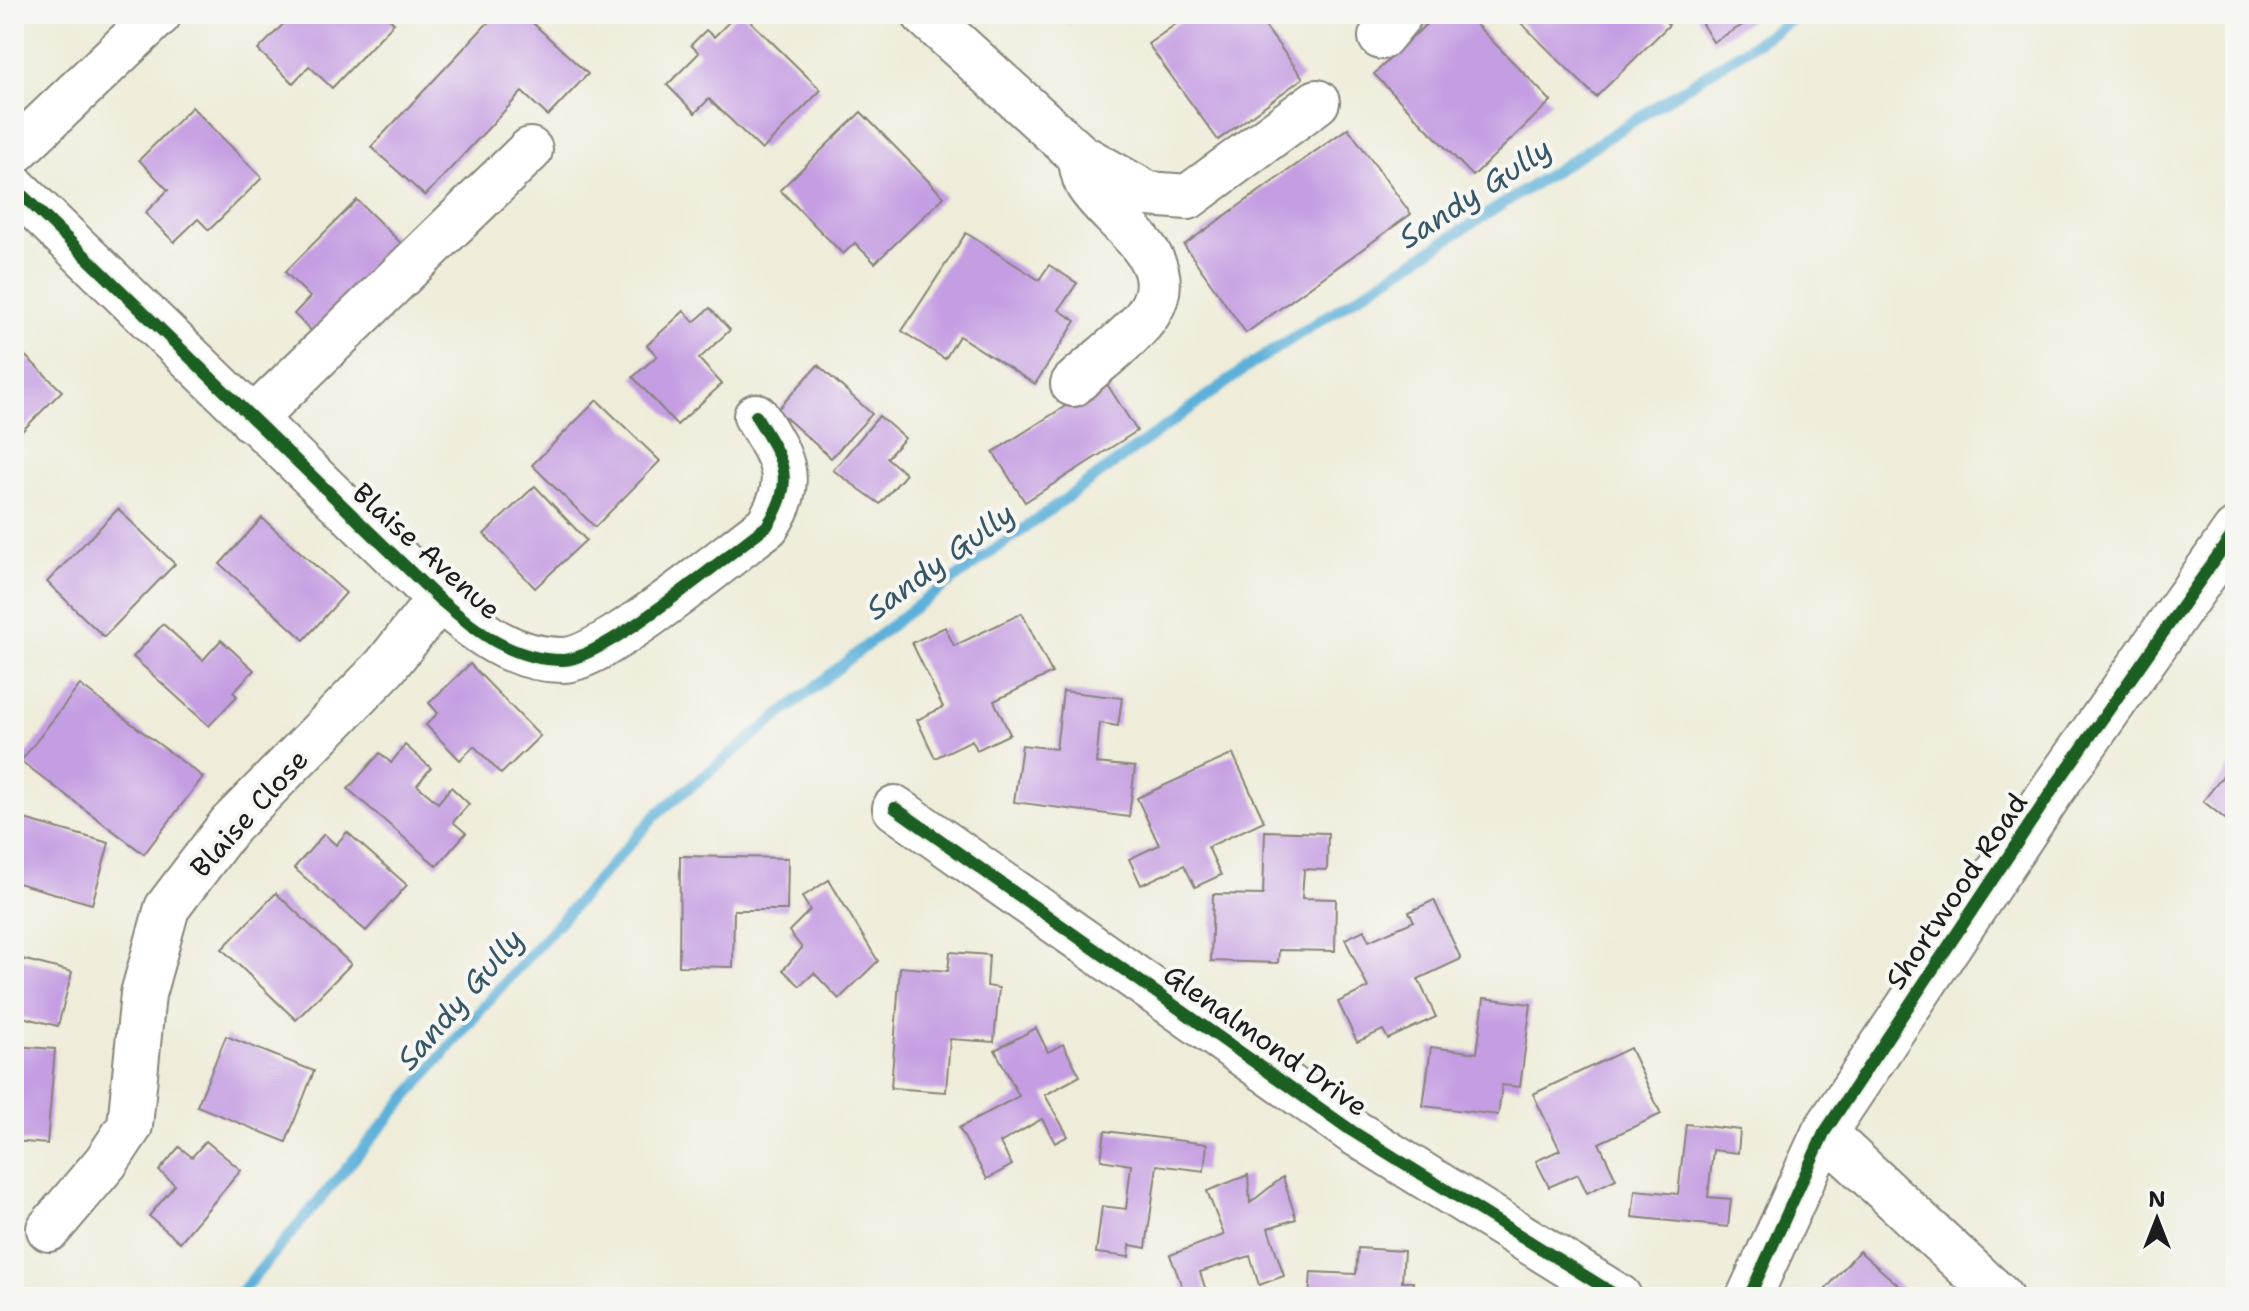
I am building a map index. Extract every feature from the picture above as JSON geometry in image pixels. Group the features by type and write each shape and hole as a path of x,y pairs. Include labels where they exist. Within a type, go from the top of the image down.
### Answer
{"street":[{"path":"14,152 159,14"},
{"path":"924,14 1080,156 1148,194 1188,197 1317,102"},
{"path":"252,420 530,150"},
{"path":"1073,384 1148,314 1159,292 1156,270 1144,245 1104,206 1086,182 1080,156"},
{"name":"Blaise Avenue","path":"14,187 439,599 492,643 524,653 564,660 601,647 767,526 783,501 785,479 780,455 756,416"},
{"name":"Shortwood Road","path":"1749,1297 1824,1133 2055,786 2235,531"},
{"name":"Blaise Close","path":"49,1229 106,1162 130,1126 143,994 167,908 230,825 385,667 439,599"},
{"name":"Glenalmond Drive","path":"895,808 1352,1131 1619,1297"},
{"path":"1824,1133 2000,1297"}],"building":[{"path":"293,14 304,17 307,14 384,14 394,23 332,88 309,66 293,83 258,50"},
{"path":"496,14 523,14 588,74 548,116 522,92 425,196 371,147"},
{"path":"737,14 743,14 821,90 762,150 709,99 695,113 667,85 699,53 691,45 706,30 714,37"},
{"path":"1059,14 1079,14 1068,24"},
{"path":"1190,14 1256,14 1303,78 1218,140 1148,44"},
{"path":"1437,14 1466,14 1551,101 1473,176 1374,74"},
{"path":"1512,14 1658,14 1669,25 1596,97"},
{"path":"1696,14 1762,14 1713,42"},
{"path":"192,107 262,178 209,230 198,219 174,242 145,213 168,190 139,160"},
{"path":"861,112 944,197 875,263 855,243 843,254 780,190"},
{"path":"1348,128 1411,214 1246,333 1184,245"},
{"path":"357,200 415,257 327,346 294,314 310,297 285,272"},
{"path":"966,233 1039,280 1049,265 1077,283 1059,310 1076,321 1035,384 959,336 945,359 902,331"},
{"path":"710,308 730,330 699,359 722,384 677,425 633,377 657,356 647,345 684,311 694,322"},
{"path":"14,345 62,391 14,439"},
{"path":"818,365 872,414 831,458 777,410"},
{"path":"1105,381 1137,431 1025,502 993,452"},
{"path":"597,400 660,461 595,527 532,465"},
{"path":"879,416 905,438 887,458 906,474 880,504 833,470"},
{"path":"535,486 586,540 535,588 484,534"},
{"path":"118,509 175,564 104,637 47,582"},
{"path":"262,518 346,593 304,640 220,564"},
{"path":"1022,613 1052,673 994,701 1010,734 977,750 972,740 935,758 917,720 943,707 912,643 945,627 954,646"},
{"path":"163,624 203,660 221,640 254,670 233,692 237,696 209,726 133,657"},
{"path":"470,664 540,736 501,774 474,746 460,760 426,725 438,713 429,703"},
{"path":"80,685 203,777 144,854 21,761"},
{"path":"1063,691 1122,698 1118,726 1100,723 1096,763 1135,767 1129,817 1014,802 1022,745 1056,749"},
{"path":"405,745 431,768 417,785 438,803 451,787 469,804 453,822 466,833 437,866 348,789 380,753 391,763"},
{"path":"1233,754 1264,821 1208,847 1221,875 1195,887 1184,865 1141,885 1129,859 1159,845 1137,798"},
{"path":"2235,761 2235,827 2203,801"},
{"path":"21,818 109,843 92,904 14,882 14,844"},
{"path":"1265,831 1328,833 1327,870 1304,869 1302,898 1336,899 1335,951 1279,950 1278,963 1211,961 1213,894 1263,895"},
{"path":"347,832 407,885 366,931 294,868 324,834 336,845"},
{"path":"680,856 788,858 787,910 734,910 733,967 679,966"},
{"path":"829,880 878,961 839,999 814,973 800,986 783,970 802,948 789,931 810,910 802,897"},
{"path":"276,893 351,964 296,1020 222,949"},
{"path":"1434,900 1461,959 1418,979 1436,1017 1388,1039 1383,1030 1357,1042 1338,1002 1368,988 1345,939 1364,930 1369,941 1414,921 1409,912"},
{"path":"950,952 989,955 987,986 999,988 994,1042 950,1039 946,1092 891,1088 900,967 948,971"},
{"path":"14,957 72,972 58,1026 14,1015"},
{"path":"1484,998 1531,1004 1520,1087 1502,1085 1498,1115 1423,1106 1431,1047 1477,1053"},
{"path":"1036,1028 1048,1052 1063,1044 1080,1076 1045,1095 1068,1136 1055,1143 1042,1119 1000,1143 1012,1165 987,1179 959,1128 1019,1096 995,1050"},
{"path":"226,1036 314,1071 286,1142 197,1106"},
{"path":"14,1046 55,1049 47,1144 14,1141"},
{"path":"1630,1048 1661,1114 1599,1143 1616,1179 1587,1193 1578,1174 1549,1187 1536,1161 1560,1150 1533,1094"},
{"path":"1686,1124 1740,1130 1738,1153 1713,1150 1708,1197 1731,1199 1728,1227 1632,1217 1635,1190 1678,1194"},
{"path":"1105,1131 1207,1144 1204,1171 1157,1165 1146,1248 1130,1245 1129,1257 1096,1253 1102,1206 1126,1209 1131,1165 1101,1160"},
{"path":"206,1141 241,1170 180,1242 149,1216 175,1185 159,1171 179,1147 192,1157"},
{"path":"1248,1175 1250,1203 1283,1177 1296,1219 1268,1228 1284,1276 1259,1285 1250,1256 1200,1272 1208,1297 1186,1297 1170,1255 1224,1235 1207,1191"},
{"path":"1358,1248 1404,1251 1402,1282 1413,1282 1412,1297 1309,1297 1311,1272 1356,1274"},
{"path":"1859,1251 1912,1297 1819,1297"}],"waterway":[{"name":"Sandy Gully","path":"237,1297 496,992 659,812 903,616 1252,364 1801,14"}],"cycle path":[{"path":"14,187 439,599 481,632 526,655 563,660 606,643 665,604 767,526 782,495 783,470 756,416"},
{"path":"1749,1297 1824,1133 2055,786 2235,531"},
{"path":"895,808 1352,1131 1619,1297"}]}
